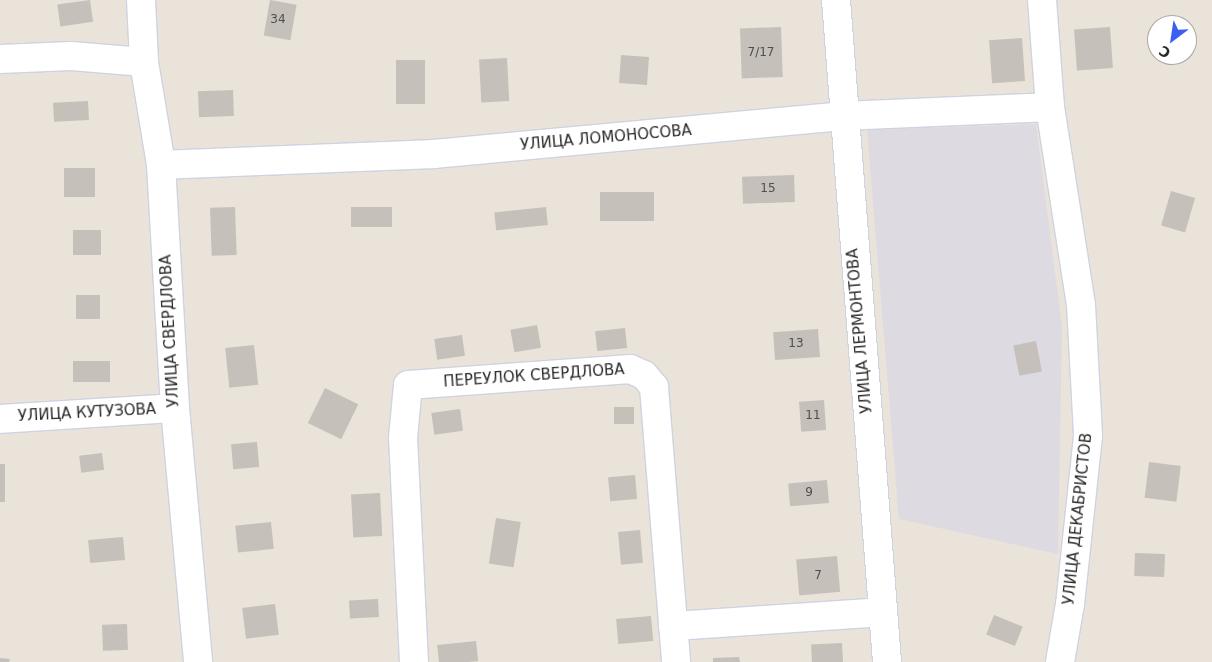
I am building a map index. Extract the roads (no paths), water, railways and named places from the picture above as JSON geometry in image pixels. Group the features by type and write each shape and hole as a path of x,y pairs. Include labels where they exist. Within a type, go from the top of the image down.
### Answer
{"street":[{"name":"УЛИЦА СВЕРДЛОВА","path":"141,0 144,62 161,165 175,408 198,662"},
{"name":"УЛИЦА ЛЕРМОНТОВА","path":"836,0 887,662"},
{"name":"УЛИЦА ДЕКАБРИСТОВ","path":"1042,0 1050,107 1081,305 1088,436 1070,604 1060,662"},
{"path":"0,59 72,56 144,62"},
{"name":"УЛИЦА ЛОМОНОСОВА","path":"161,165 434,154 844,116 1050,107"},
{"name":"ПЕРЕУЛОК СВЕРДЛОВА","path":"414,662 403,438 408,385 630,369 644,375 654,387 676,662"},
{"name":"УЛИЦА КУТУЗОВА","path":"0,419 175,408"},
{"path":"674,626 882,612"}]}
